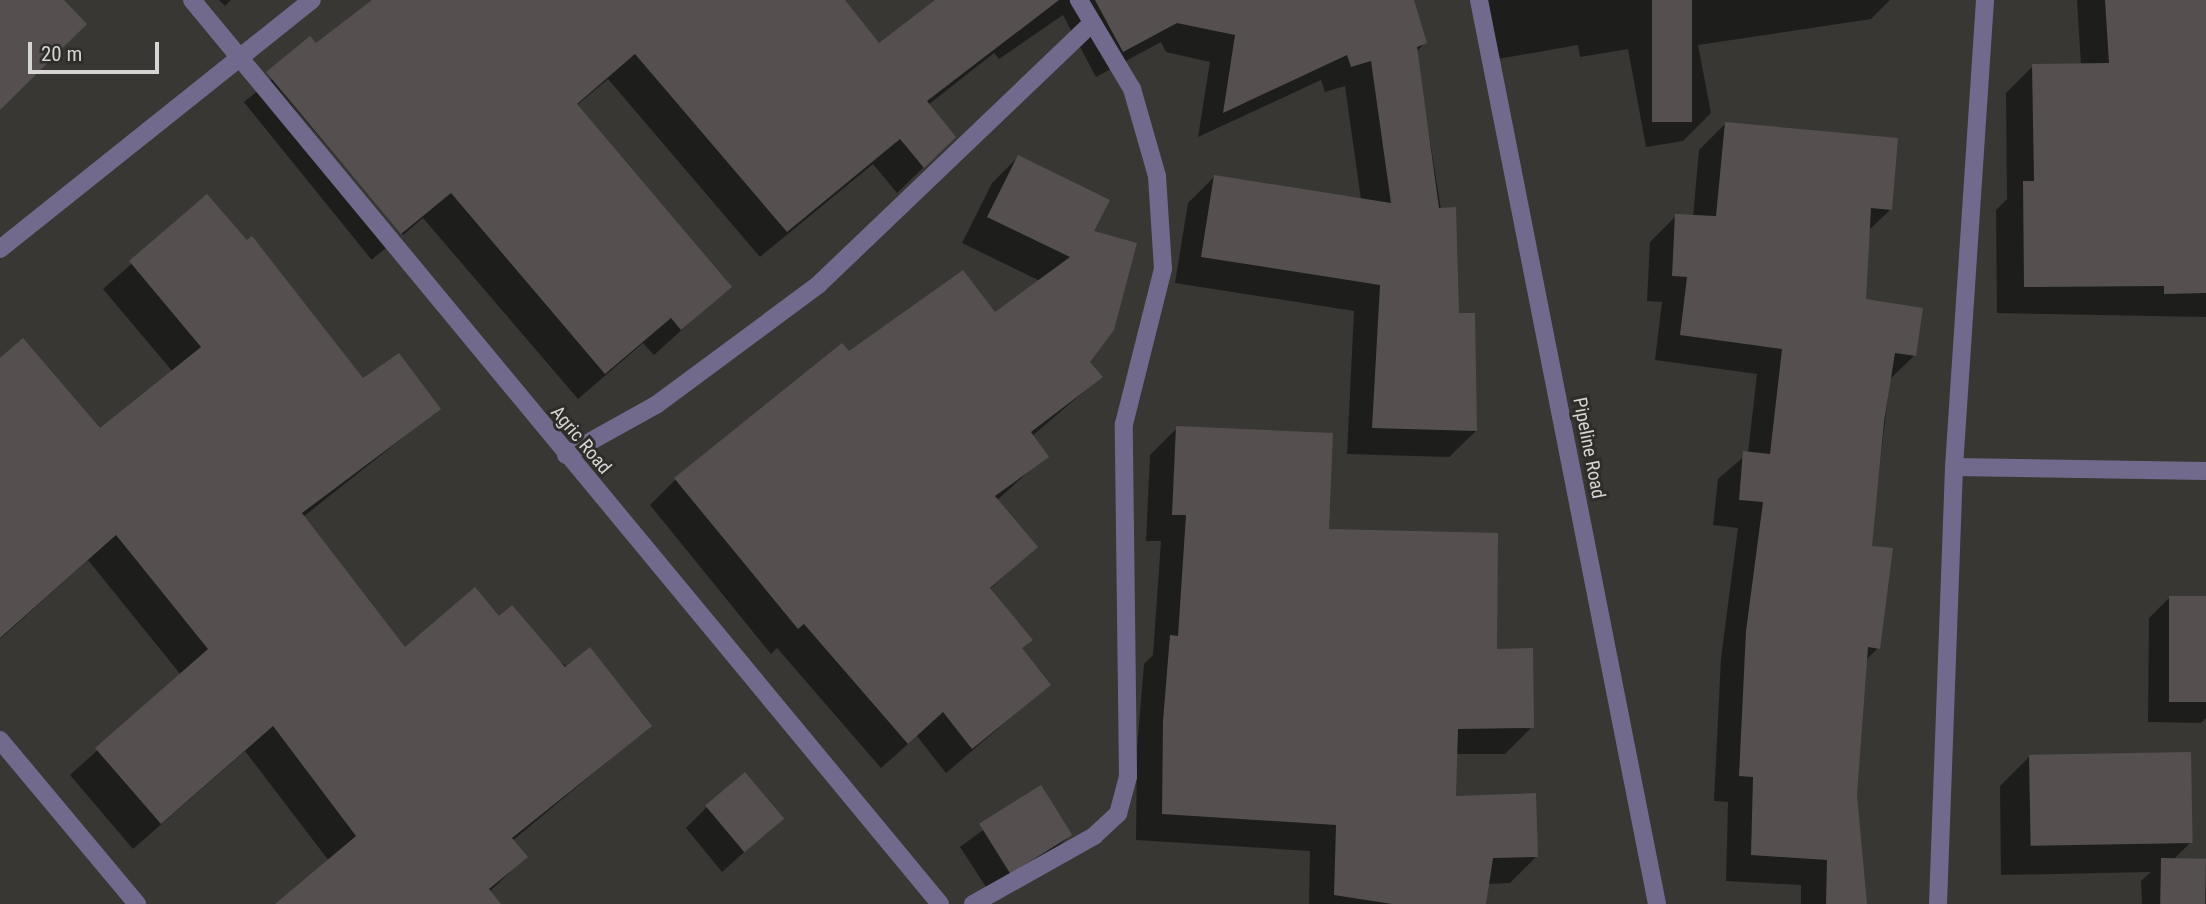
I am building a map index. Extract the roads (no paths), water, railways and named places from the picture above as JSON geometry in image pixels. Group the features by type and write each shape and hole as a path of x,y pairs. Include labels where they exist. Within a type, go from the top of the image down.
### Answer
{"street":[{"name":"Agric Road","path":"192,0 940,904"},
{"path":"0,249 312,0"},
{"path":"974,904 1094,836 1118,814 1129,776 1124,424 1163,268 1157,176 1132,89 1079,0"},
{"name":"Pipeline Road","path":"1479,0 1657,904"},
{"path":"1938,904 1954,467 1984,0"},
{"path":"566,455 656,405 818,285 1091,24"},
{"path":"1954,467 2206,471"},
{"path":"0,740 137,904"}]}
